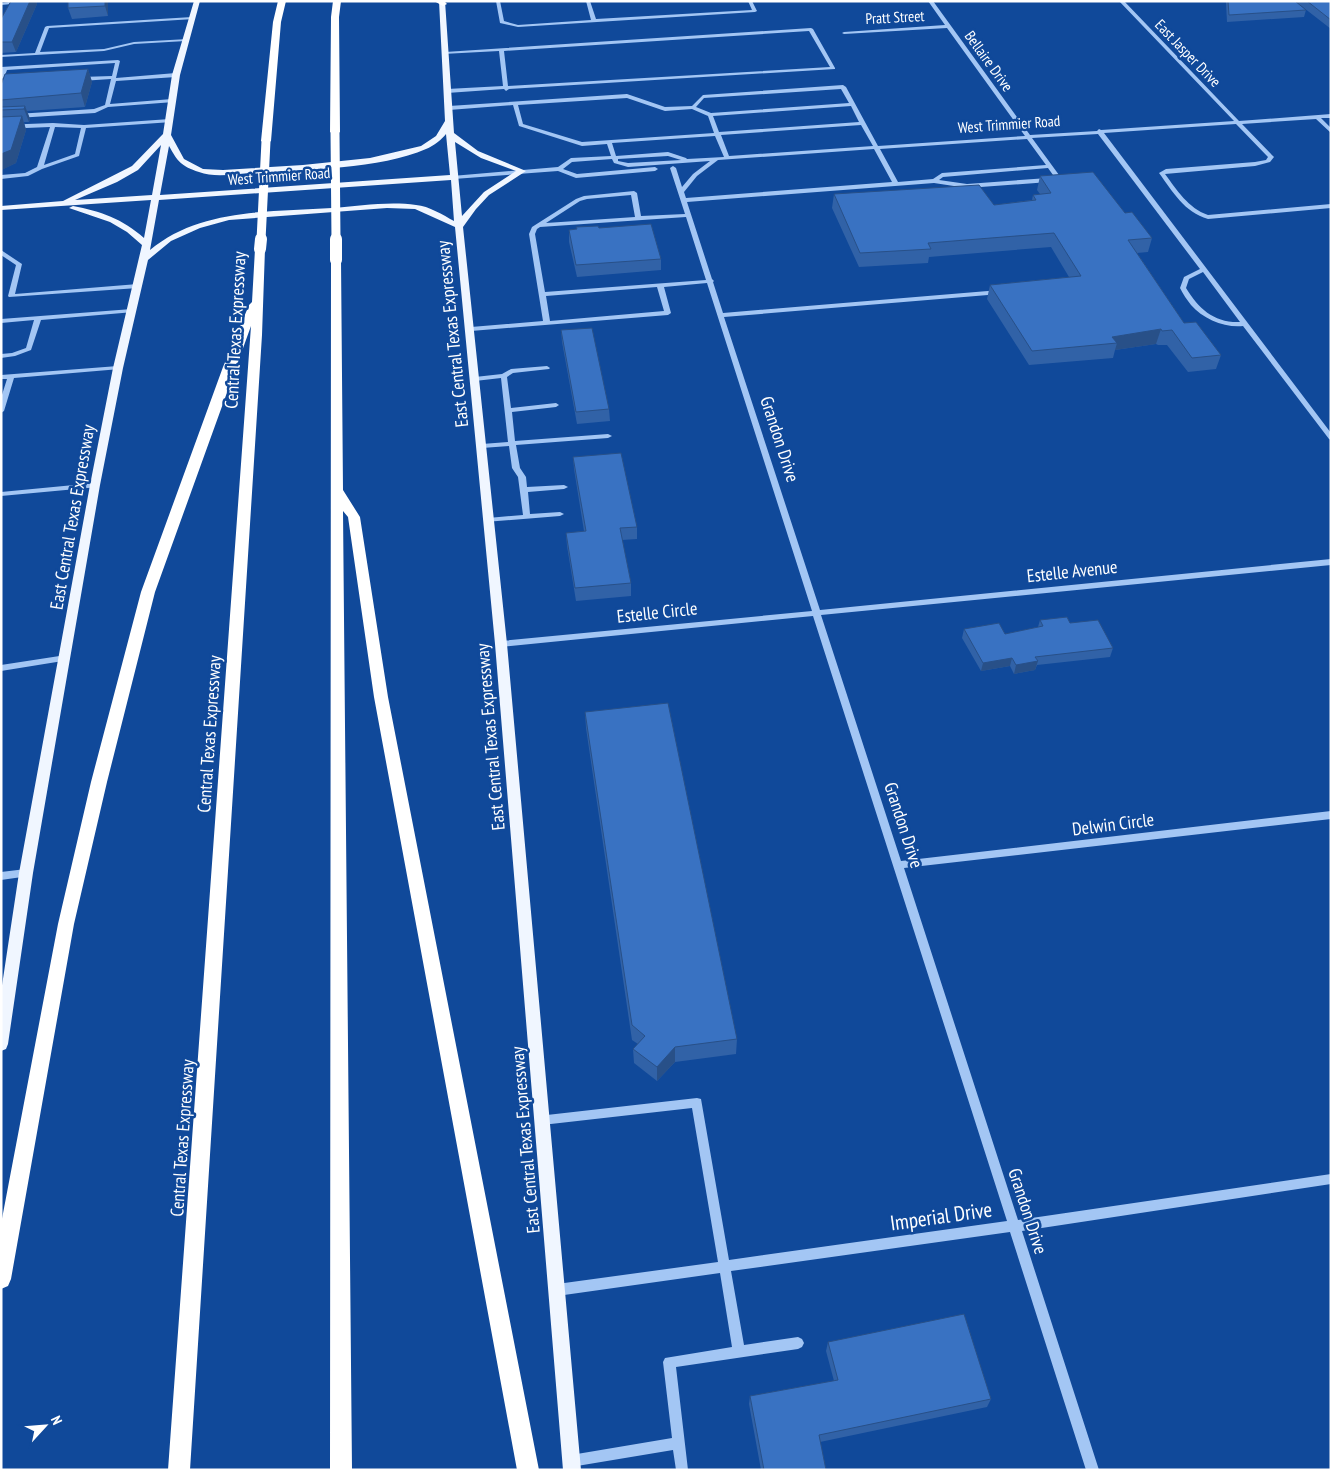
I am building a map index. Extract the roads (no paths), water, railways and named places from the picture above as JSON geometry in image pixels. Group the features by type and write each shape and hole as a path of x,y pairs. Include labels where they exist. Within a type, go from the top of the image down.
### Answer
{"highway":[{"name":"Central Texas Expressway","path":"180,1470 258,294 266,141 277,22 282,1"},
{"path":"337,1 334,17 338,492 341,1470"},
{"path":"1,1279 66,924 99,782 146,602 229,367 258,294"},
{"path":"338,492 354,517 381,697 528,1470"}],"main road":[{"name":"East Central Texas Expressway","path":"1,1044 26,873 66,658 95,486 118,368 147,245 154,198 170,122 176,75 197,1"},
{"name":"East Central Texas Expressway","path":"441,2 450,134 501,644 572,1465"},
{"path":"58,204 114,180 135,168 167,135 181,161 202,171 223,172 371,161 403,154 428,146 440,137 450,119"},
{"path":"450,134 462,146 474,153 522,171"},
{"path":"144,259 168,239 198,226 229,218 387,206 416,207 460,226 473,206 484,196 522,171"},
{"name":"West Trimmier Road","path":"1,208 454,177"},
{"path":"58,204 106,217 128,228 147,245"}],"street":[{"path":"1,4 41,1"},
{"path":"498,1 502,22 518,26 755,11 750,1"},
{"path":"588,1 594,21"},
{"name":"Bellaire Drive","path":"930,1 1027,136"},
{"name":"East Jasper Drive","path":"1121,1 1271,157 1268,161 1255,164 1166,171 1162,173 1194,213 1208,217 1331,206"},
{"path":"37,54 47,27 192,18"},
{"name":"Pratt Street","path":"844,33 948,26"},
{"path":"445,53 501,49 811,29 833,68 506,89 501,49"},
{"path":"1,56 104,50 134,43 186,40"},
{"path":"1,78 3,68 118,62 107,106 172,102"},
{"path":"77,79 176,75"},
{"path":"727,158 710,115 693,106 704,97 843,86 896,184"},
{"path":"449,108 515,104"},
{"name":"West Trimmier Road","path":"454,177 559,169 576,176 673,168 689,161 1331,116"},
{"path":"1317,117 1331,131"},
{"path":"718,134 863,123"},
{"path":"40,168 53,125"},
{"path":"1,178 24,176 34,173 40,168 78,155 84,127"},
{"path":"615,157 616,162 628,165 689,161"},
{"name":"West Trimmier Road","path":"559,169 571,160 615,157"},
{"path":"683,195 695,175 716,159"},
{"path":"683,195 934,181 942,175 1050,166"},
{"name":"Grandon Drive","path":"673,168 1093,1470"},
{"path":"538,226 689,215"},
{"path":"1,252 20,264 11,296"},
{"path":"1203,270 1186,278 1183,288 1196,307 1219,320 1235,326 1244,324"},
{"path":"542,294 711,281"},
{"path":"1,297 138,286"},
{"path":"722,316 1008,291"},
{"path":"1,321 132,311"},
{"path":"1,356 28,349 38,318"},
{"path":"470,329 546,323"},
{"path":"1,377 118,368"},
{"path":"475,379 504,376 511,371 547,368"},
{"path":"2,410 11,376"},
{"path":"504,376 512,444 516,468 522,477 527,517"},
{"path":"508,410 556,405"},
{"path":"482,446 608,436"},
{"path":"1,494 95,486"},
{"path":"524,490 564,487"},
{"path":"488,520 560,514"},
{"name":"Estelle Avenue","path":"817,613 1331,562"},
{"name":"Estelle Circle","path":"501,644 817,613"},
{"path":"1,668 66,658"},
{"name":"Delwin Circle","path":"898,865 1331,815"},
{"path":"1,876 26,873"},
{"path":"542,1120 697,1103 725,1266"},
{"name":"Imperial Drive","path":"557,1290 1014,1226 1331,1179"},
{"path":"682,1470 669,1362 798,1342"},
{"path":"572,1465 679,1443"}],"lane":[{"path":"447,91 506,89"},
{"path":"693,106 665,109 627,96 515,104 520,125 582,144 718,134"},
{"path":"710,115 853,104"},
{"path":"1,117 95,111 107,106"},
{"path":"1,127 53,125 84,127 170,122"},
{"path":"1099,132 1331,438"},
{"path":"934,181 966,186 1049,180 1056,175 1027,136"},
{"path":"609,142 615,157"},
{"path":"638,218 634,193 586,197 578,200 534,228 532,234 546,323 668,313 660,285"},
{"path":"725,1266 739,1351"}]}
